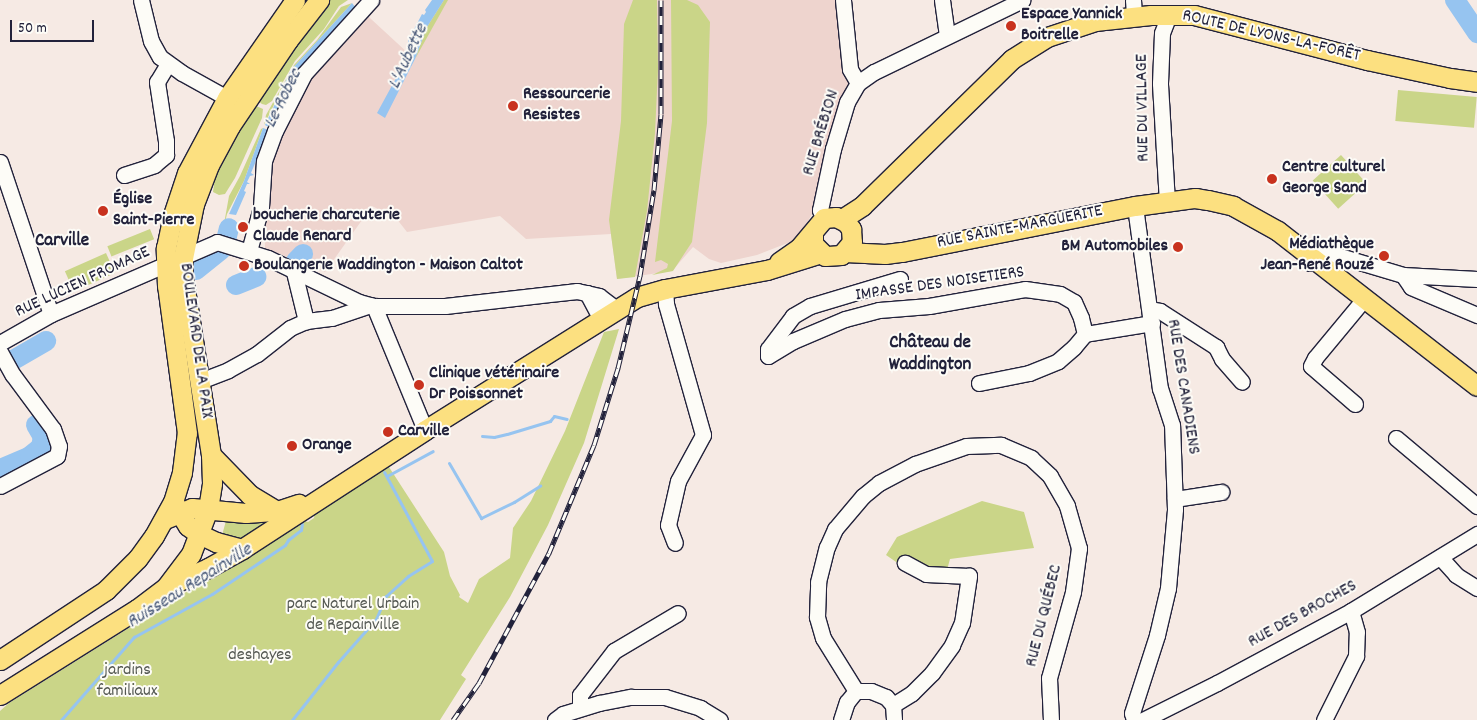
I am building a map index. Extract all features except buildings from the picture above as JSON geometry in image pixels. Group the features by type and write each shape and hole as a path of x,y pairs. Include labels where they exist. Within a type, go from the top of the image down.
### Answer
{"main road":[{"name":"BOULEVARD DE LA PAIX","path":"166,587 186,562 199,534 208,509 212,483 211,455 188,316 174,261 166,248 173,215 187,173 227,98 295,0"},
{"name":"BOULEVARD DE LA PAIX","path":"172,511 182,472 187,433 174,261 206,171 226,133 288,40 319,0"},
{"name":"ROUTE DE LYONS-LA-FORÊT","path":"767,270 793,253 838,232 987,82 1018,55 1047,37 1134,8 1169,15 1194,16 1367,60 1477,82"},
{"path":"227,98 242,109"},
{"name":"RUE SAINTE-MARGUERITE","path":"838,232 874,254 902,252 1135,206 1167,202 1209,209 1255,225 1312,262 1362,301"},
{"path":"0,695 137,609 166,587 208,568 242,549 425,430 637,297 665,289 796,263 821,253 814,244 838,232"},
{"path":"1362,301 1477,386"},
{"path":"1362,301 1477,399"},
{"path":"211,455 250,495 277,511"},
{"path":"0,660 106,590 138,558 172,511 192,508 246,513 277,511 320,498"},
{"path":"172,511 199,534 216,542 242,549"}],"street":[{"path":"141,0 151,41 160,56 168,64 227,98"},
{"path":"249,251 261,207 264,161 275,131 304,74 371,0"},
{"name":"RUE BRÉBION","path":"838,232 820,210 833,149 847,102 858,83 850,69 843,0"},
{"path":"942,0 947,36"},
{"path":"858,83 874,72 1022,0"},
{"name":"RUE DU VILLAGE","path":"1167,202 1160,82 1162,33 1169,15"},
{"path":"124,175 154,165 166,155 166,141 157,82 168,64"},
{"path":"0,162 51,314"},
{"name":"RUE DES CANADIENS","path":"1134,720 1132,713 1154,643 1168,588 1175,499 1172,425 1160,389 1152,316 1135,206"},
{"name":"RUE LUCIEN FROMAGE","path":"0,343 51,314 217,242 249,251 293,268 372,306"},
{"path":"1312,262 1321,254 1336,255 1403,276 1477,279"},
{"path":"293,268 306,321"},
{"path":"1403,276 1411,287 1477,315"},
{"name":"IMPASSE DES NOISETIERS","path":"900,278 810,306 793,316 768,349 768,356 793,341 853,317 879,310 929,306 1024,289 1060,294 1074,302 1082,318 1085,334"},
{"path":"665,289 666,304 703,435 678,481 668,525 675,543"},
{"path":"200,381 228,370 257,354 290,328 306,321 332,318 372,306 445,306 577,291 587,294 609,314"},
{"path":"1355,404 1311,366 1314,358 1362,301"},
{"path":"372,306 425,430"},
{"path":"979,383 1029,373 1058,361 1085,334 1152,316 1160,311 1216,348 1222,359 1242,382"},
{"path":"0,352 13,375 53,429 59,446 58,456 0,486"},
{"path":"1396,438 1477,506"},
{"name":"RUE DU QUÉBEC","path":"856,691 823,638 817,617 818,582 827,546 835,529 863,496 879,483 915,464 966,446 1001,445 1031,458 1050,476 1067,506 1079,548 1073,592 1049,678 1050,720"},
{"path":"1175,499 1220,492"},
{"name":"RUE DES BROCHES","path":"1143,720 1217,683 1351,611 1477,534"},
{"path":"1440,558 1456,575 1477,588"},
{"path":"841,720 847,702 856,691 871,691 886,697 893,713 932,673 952,645 962,623 969,576 926,574 905,563"},
{"path":"1324,720 1356,656 1357,632 1351,611"},
{"path":"580,708 580,695 614,651 678,613"},
{"path":"0,648 33,639"},
{"path":"555,720 563,714 580,708 631,698 665,697 700,708 720,720"}],"shaded area":[{"path":"436,0 843,0 853,75 822,196 798,239 757,255 721,263 709,259 693,247 672,271 617,279 611,234 526,239 500,216 407,232 396,218 372,206 325,272 265,248 263,157 298,74 358,7 409,54"}],"green space":[{"path":"327,0 348,0 339,6 324,29 295,61 272,101 266,105 262,104 258,101 266,82"},
{"path":"444,0 448,0 415,59 427,27"},
{"path":"633,0 657,0 658,69 655,133 647,211 635,277 617,279 609,220 621,121 624,24"},
{"path":"671,0 687,0 698,5 710,22 707,123 692,242 673,271 652,275 667,268 668,264 661,260 655,262 672,121"},
{"path":"352,3 292,69 317,40 341,7"},
{"path":"290,73 264,125 266,115"},
{"path":"1398,90 1477,97 1474,128 1395,121"},
{"path":"254,105 263,109 262,118 235,178 225,194 219,195 213,192 215,177"},
{"path":"263,128 244,181 227,214 222,235 229,196"},
{"path":"1341,155 1366,183 1338,209 1313,180"},
{"path":"150,229 154,239 111,256 107,246"},
{"path":"106,253 115,273 74,291 65,271"},
{"name":"parc Naturel Urbain de Repainville","path":"619,329 584,443 548,525 510,597 461,675 466,679 440,720 0,720 0,711 9,703 301,520 308,522 314,518 315,511 389,467 444,552 450,576 460,595 459,597 468,603 479,579 510,558 513,528 531,501 565,431 604,332"},
{"path":"982,501 1024,512 1034,548 950,559 947,570 899,564 886,555 897,537"},
{"path":"295,510 242,542 221,539 227,517"}],"water":[{"path":"432,0 444,0 427,27 415,59 385,118 377,113 407,58 410,48 408,41 422,14 424,15"},
{"path":"352,3 356,8 295,74 270,128 265,125 291,70"},
{"path":"263,128 269,130 251,173 254,175 250,176 247,182 250,184 247,184 244,191 246,192 236,215 229,214 244,181"}],"waterway":[{"name":"L'Aubette","path":"1455,0 1477,33"},
{"name":"Le Robec","path":"227,236 229,228"},
{"name":"Le Robec","path":"196,270 221,250"},
{"name":"L'Aubette","path":"296,261 303,254"},
{"name":"L'Aubette","path":"236,285 256,277"},
{"name":"Le Robec","path":"15,359 46,341"},
{"name":"Ruisseau Repainville","path":"482,436 494,437 507,434 550,421 554,416 567,419"},
{"name":"L'Aubette","path":"0,469 30,456 41,447 43,437 36,425"},
{"path":"387,476 433,451"},
{"name":"Ruisseau Repainville","path":"449,463 481,518 514,502 540,486"},
{"name":"Ruisseau Repainville","path":"292,720 338,662 376,619 386,596 408,576 432,561 384,472"},
{"name":"Ruisseau Repainville","path":"61,720 134,637 212,594 285,545 288,540 301,530 302,524"}],"railway":[{"path":"453,720 479,683 549,553 594,445 618,368 640,276 654,190 661,114 661,0"}],"place":[{"name":"Espace Yannick Boitrelle","path":"1011,26"},
{"name":"Ressourcerie Resistes","path":"513,106"},
{"name":"Centre culturel George Sand","path":"1272,179"},
{"name":"Église Saint-Pierre","path":"103,211"},
{"name":"boucherie charcuterie Claude Renard","path":"243,227"},
{"name":"BM Automobiles","path":"1178,247"},
{"name":"Médiathèque Jean-René Rouzé","path":"1384,256"},
{"name":"Boulangerie Waddington - Maison Caltot","path":"244,266"},
{"name":"Clinique vétérinaire Dr Poissonnet","path":"419,385"},
{"name":"Carville","path":"388,432"},
{"name":"Orange","path":"292,446"}],"district":[{"name":"Carville","path":"62,242"},
{"name":"Château de Waddington","path":"930,355"}],"park label":[{"name":"deshayes","path":"260,656"},
{"name":"jardins familiaux","path":"127,682"}]}
